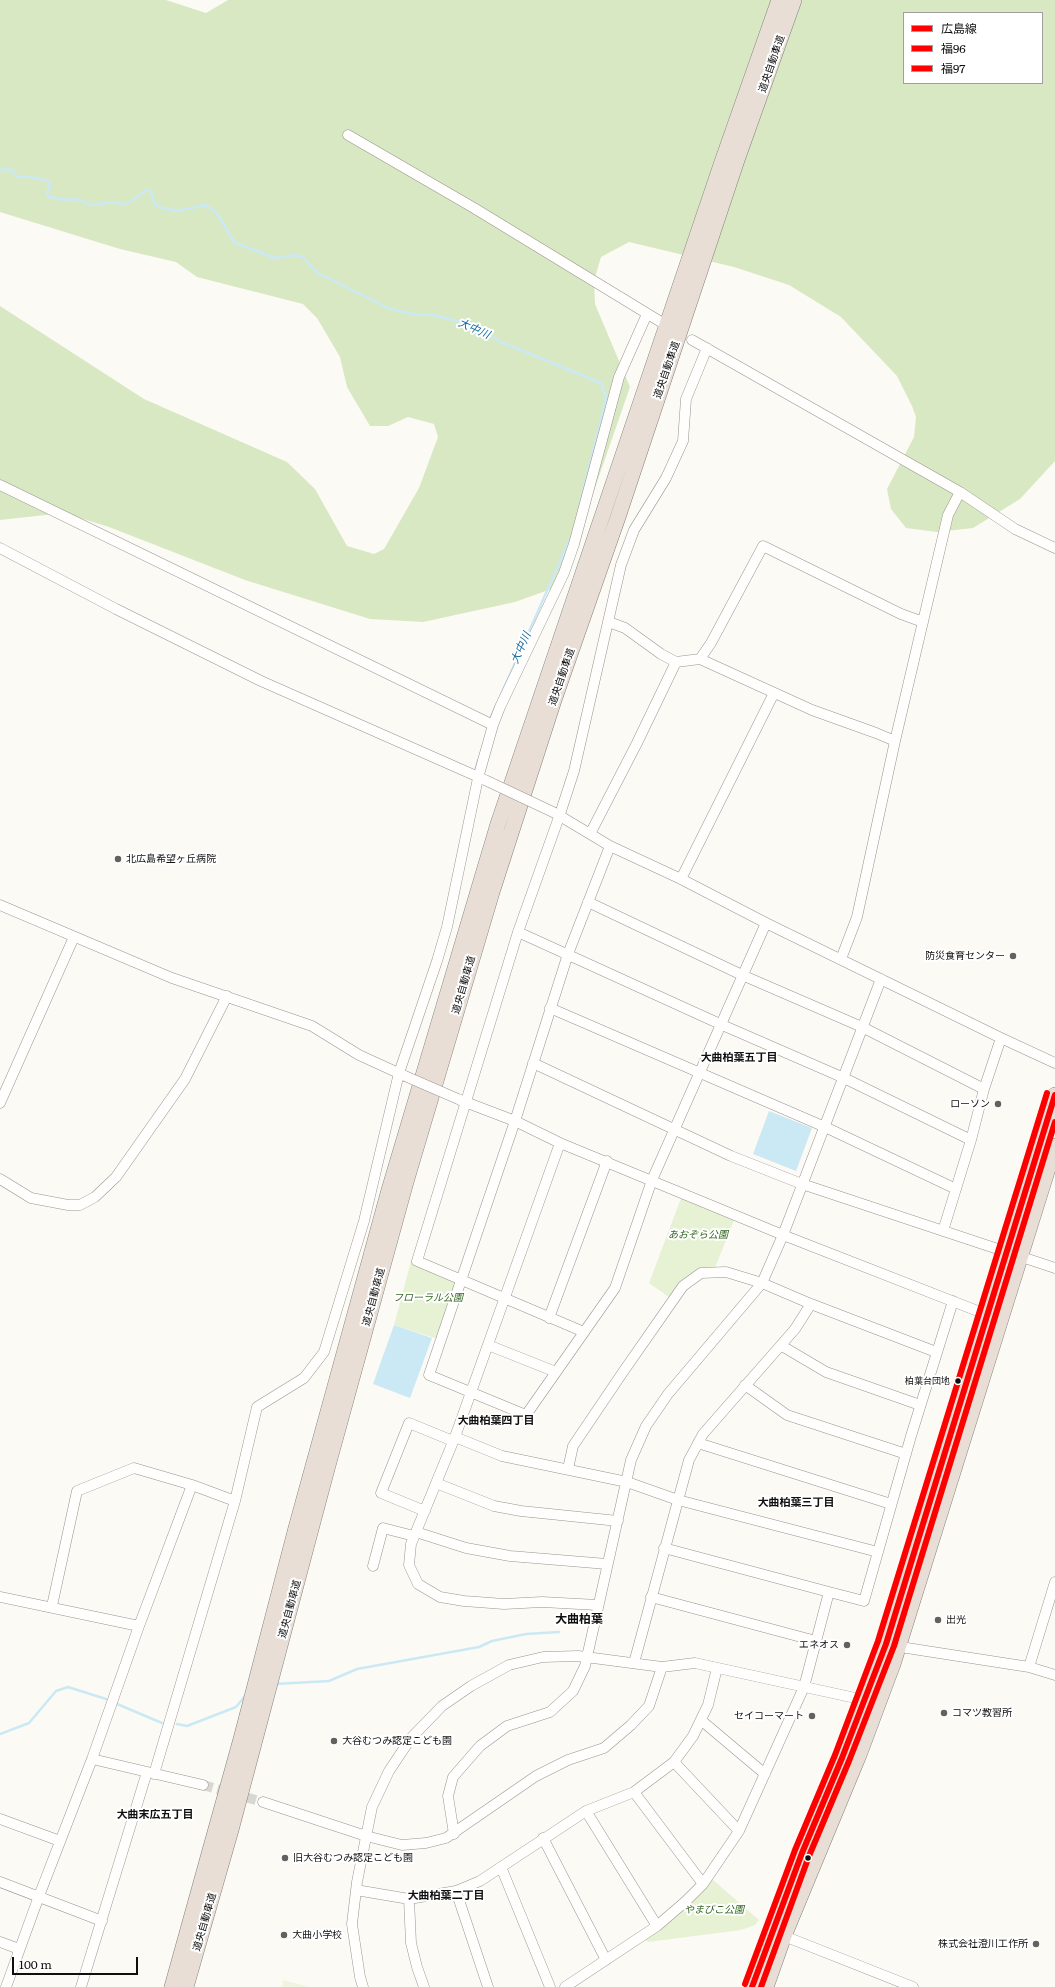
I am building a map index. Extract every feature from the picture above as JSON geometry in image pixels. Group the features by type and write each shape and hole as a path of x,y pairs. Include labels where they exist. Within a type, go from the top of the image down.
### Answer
{"highway":[{"name":"道央自動車道","path":"172,1987 245,1725 296,1528 389,1190 498,824 722,162 779,0"},
{"name":"道央自動車道","path":"186,1987 231,1830 327,1469 406,1182 492,892 554,700 615,524 737,160 794,0"},
{"path":"766,1987 802,1853 872,1702 892,1645 995,1318 1055,1095"},
{"path":"1013,1255 1055,1146"},
{"path":"752,1987 779,1934"}],"street":[{"path":"348,135 474,208 661,322"},
{"path":"81,1987 151,1773 235,1501 257,1407 304,1378 324,1352 364,1221 402,1074 447,927 493,725 500,707 564,572 574,544 619,377 648,314"},
{"path":"692,340 960,492 1015,528 1055,548"},
{"path":"584,1332 417,1261 462,1100 557,815 574,771 621,565 634,530 666,478 683,441 686,399 707,348"},
{"path":"0,485 493,725"},
{"path":"841,959 857,916 895,741 948,516 960,492"},
{"path":"700,659 711,643 763,546 901,614 923,622"},
{"path":"0,548 116,609 261,681 481,779 557,815 610,846 681,879 766,923 1055,1063"},
{"path":"609,622 625,628 661,654 676,662 700,659 812,710 895,741"},
{"path":"590,834 637,743 676,662"},
{"path":"681,879 774,693"},
{"path":"610,846 568,954 515,1121 429,1375 526,1415 615,1288 652,1180 698,1073 766,923"},
{"path":"588,902 742,975 862,1027 984,1089"},
{"path":"0,905 172,978 312,1026 359,1055 462,1100 515,1121 560,1143 607,1161 783,1235 995,1318"},
{"path":"518,932 720,1024 844,1078 971,1140"},
{"path":"0,1103 74,937"},
{"path":"454,1834 448,1796 453,1778 480,1746 507,1726 550,1712 573,1692 585,1666 631,1460 646,1426 663,1401 762,1283 783,1235 881,979"},
{"path":"0,1179 31,1198 68,1205 80,1205 95,1197 116,1177 185,1079 227,996"},
{"path":"550,1008 824,1127 956,1189"},
{"path":"943,1231 971,1140 984,1089 1001,1038"},
{"path":"533,1063 731,1156 802,1184 1055,1268"},
{"path":"560,1143 454,1439 411,1544 409,1565 418,1584 440,1597 464,1601 504,1604 542,1602 598,1605"},
{"path":"549,1318 607,1161"},
{"path":"568,1469 573,1446 683,1286 702,1273 726,1272 762,1283 811,1304 936,1352"},
{"path":"664,1548 864,1601 920,1405 953,1301"},
{"path":"634,1663 689,1460 703,1434 745,1385 782,1346 811,1304"},
{"path":"488,1345 556,1372"},
{"path":"782,1346 826,1372 920,1405"},
{"path":"745,1385 787,1415 906,1454"},
{"path":"424,1511 381,1492 409,1423 502,1456 627,1482 678,1500 878,1552"},
{"path":"698,1443 891,1504"},
{"path":"52,1606 77,1491 134,1468 192,1485 235,1501"},
{"path":"436,1483 494,1506 522,1511 618,1521"},
{"path":"6,1987 19,1949 92,1759 139,1626 192,1485"},
{"path":"372,1566 383,1528 415,1534 466,1548 510,1556 607,1564"},
{"path":"1029,1666 1055,1582"},
{"path":"565,1987 657,1926 703,1884 739,1830 766,1774 804,1688 829,1592"},
{"path":"0,1597 52,1606 139,1626"},
{"path":"652,1597 816,1641"},
{"path":"892,1645 1029,1666 1055,1675"},
{"path":"363,1987 360,1977 352,1924 356,1890 372,1807 389,1771 411,1738 442,1706 471,1686 508,1665 543,1657 586,1657 662,1667 695,1663 872,1702"},
{"path":"263,1802 366,1836 402,1845 426,1843 446,1838 454,1834 536,1776 568,1760 604,1748 631,1726 649,1706 662,1667"},
{"path":"356,1890 409,1899 456,1891 480,1880 586,1811 634,1792 674,1762 702,1721 708,1705 716,1668"},
{"path":"702,1721 766,1774"},
{"path":"92,1759 203,1785"},
{"path":"674,1762 739,1830"},
{"path":"634,1792 703,1884"},
{"path":"586,1811 657,1926"},
{"path":"0,1819 60,1842"},
{"path":"543,1838 606,1960"},
{"path":"501,1867 550,1987"},
{"path":"0,1882 102,1920"},
{"path":"456,1891 488,1987"},
{"path":"409,1899 411,1943 424,1987"},
{"path":"779,1934 912,1987"},
{"path":"0,1942 19,1949"}],"green space":[{"path":"0,0 166,0 206,13 228,0 1055,0 1055,461 1020,499 973,528 937,532 906,528 891,509 887,489 914,437 916,417 897,376 841,317 789,285 734,267 629,242 601,257 594,281 595,304 630,387 572,554 554,588 515,602 423,622 370,619 245,580 109,527 64,513 0,520 0,306 144,399 287,462 315,489 347,546 374,554 384,549 419,488 438,437 434,424 408,417 388,426 370,426 347,387 340,357 317,318 303,304 197,277 176,262 120,249 0,212"},
{"name":"あおぞら公園","path":"683,1193 736,1215 713,1273 701,1273 673,1300 649,1283"},
{"name":"フローラル公園","path":"411,1261 417,1261 461,1281 441,1340 394,1325"},
{"name":"やまびこ公園","path":"712,1879 759,1920 755,1925 741,1930 648,1942 644,1939"},
{"path":"283,1980 309,1987 282,1987"}],"water":[{"path":"769,1111 812,1128 796,1171 753,1154"},
{"path":"394,1325 432,1338 410,1398 373,1384"}],"waterway":[{"name":"大中川","path":"0,170 11,169 17,177 31,177 48,181 50,185 47,193 49,197 65,200 78,199 90,205 115,202 123,205 135,199 146,190 150,190 155,204 159,207 177,211 206,205 216,212 235,243 275,258 295,255 304,258 318,273 390,309 418,315 430,314 465,323 499,341 603,384 602,388 606,400 580,503"},
{"name":"大中川","path":"491,717 570,539"},
{"name":"大中川","path":"475,771 478,760"},
{"path":"275,1684 329,1681 357,1669 479,1647 492,1641 526,1634 559,1632"},
{"path":"0,1734 29,1723 56,1691 68,1687 106,1699"},
{"path":"177,1724 187,1726 236,1707 245,1696"},
{"path":"117,1704 162,1723"}],"tunnel":[{"path":"203,1785 263,1802"}],"transit line":[{"name":"福97","path":"745,1984 795,1850 835,1755 878,1641 1047,1093"},
{"name":"広島線","path":"752,1987 802,1853 842,1758 886,1644 1055,1095"},
{"name":"福96","path":"761,1987 809,1856 849,1761 894,1646 1055,1122"}],"place":[{"name":"北広島希望ヶ丘病院","path":"118,859"},
{"name":"防災食育センター","path":"1013,956"},
{"name":"ローソン","path":"998,1104"},
{"name":"柏葉台団地","path":"958,1381"},
{"name":"出光","path":"938,1620"},
{"name":"エネオス","path":"847,1645"},
{"name":"コマツ教習所","path":"944,1713"},
{"name":"セイコーマート","path":"812,1716"},
{"name":"大谷むつみ認定こども園","path":"334,1741"},
{"name":"旧大谷むつみ認定こども園","path":"285,1858"},
{"name":"大曲小学校","path":"284,1935"},
{"name":"株式会社澄川工作所","path":"1036,1944"}],"district":[{"name":"大曲柏葉五丁目","path":"739,1058"},
{"name":"大曲柏葉四丁目","path":"496,1421"},
{"name":"大曲柏葉三丁目","path":"796,1503"},
{"name":"大曲柏葉","path":"579,1619"},
{"name":"大曲末広五丁目","path":"155,1815"},
{"name":"大曲柏葉二丁目","path":"446,1896"}]}
